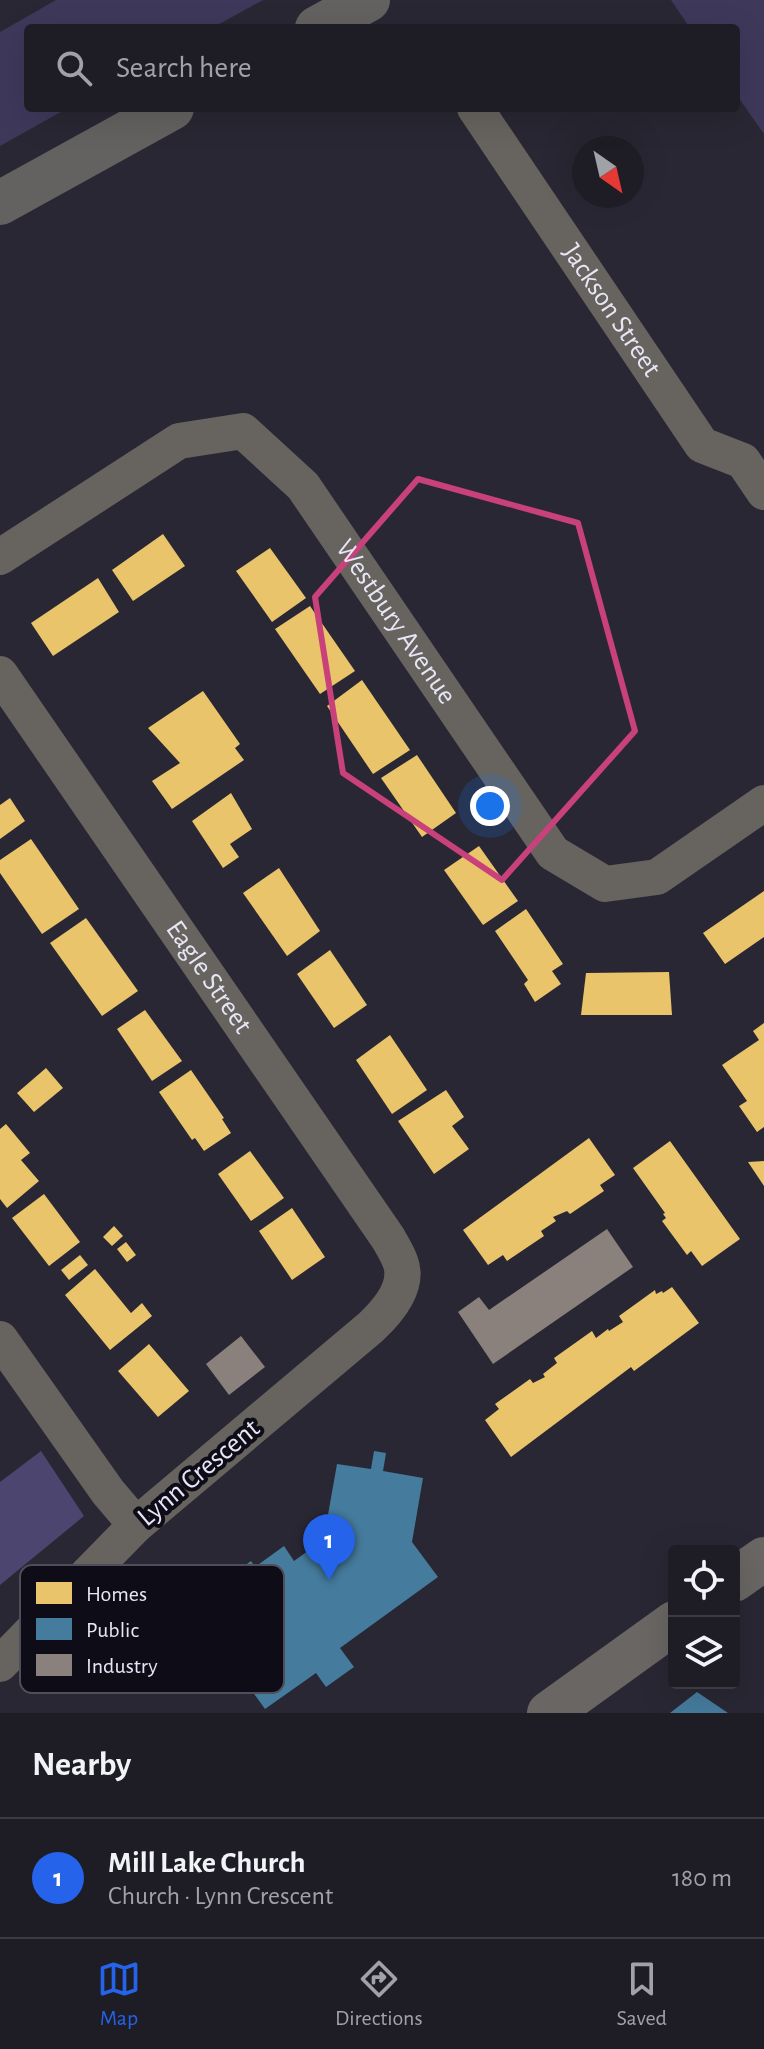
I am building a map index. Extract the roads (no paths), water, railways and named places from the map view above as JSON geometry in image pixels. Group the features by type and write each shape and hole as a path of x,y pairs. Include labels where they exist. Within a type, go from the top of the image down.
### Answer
{"highway":[{"path":"324,24 368,0"},
{"path":"0,203 165,112"}],"main road":[{"path":"740,1576 764,1559"},
{"path":"549,1713 668,1627"}],"street":[{"name":"Jackson Street","path":"478,112 702,445 743,461 764,492"},
{"name":"Westbury Avenue","path":"0,557 179,441 243,431 303,486 553,853 605,884 657,877 764,803"},
{"name":"Eagle Street","path":"0,674 388,1238 402,1264 400,1287"},
{"name":"Lynn Crescent","path":"97,1565 136,1525 371,1327 390,1309 400,1287"},
{"path":"0,1339 108,1492 136,1525"},
{"name":"Lynn Crescent","path":"0,1664 20,1644"}],"place":[{"name":"Mill Lake Church","path":"329,1580"}]}
